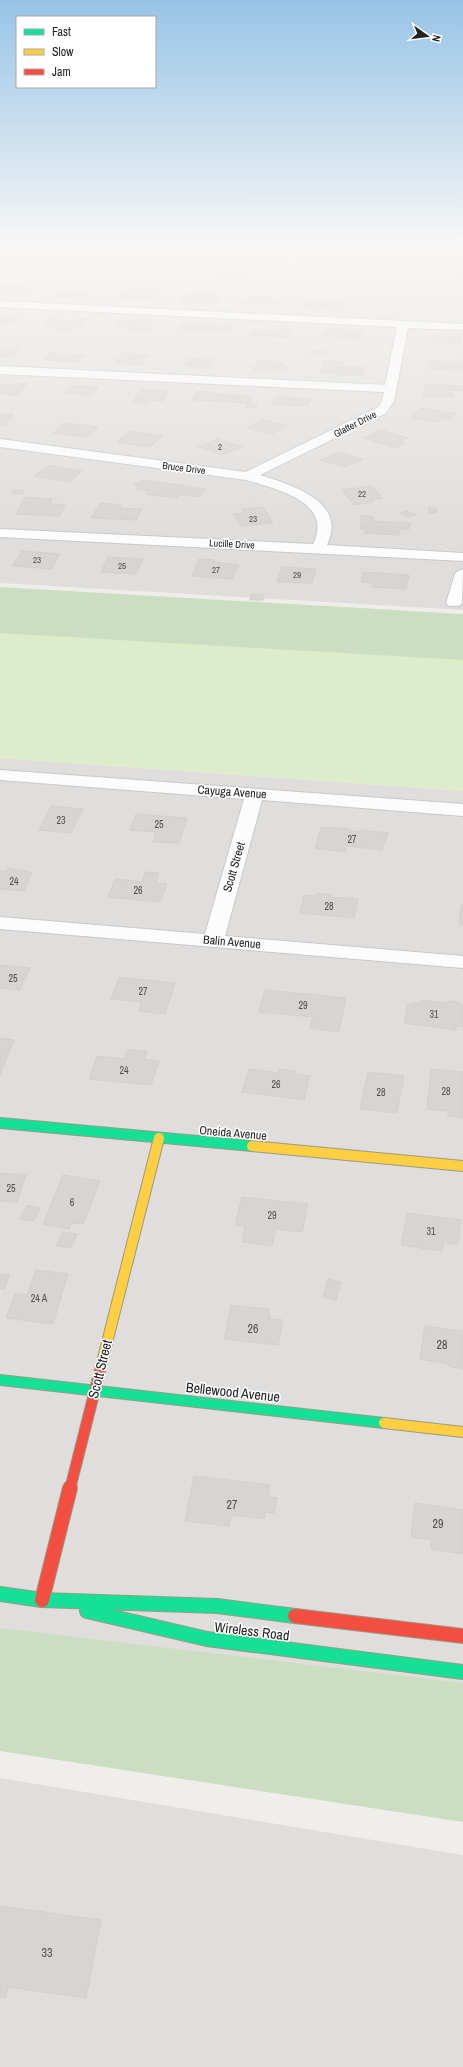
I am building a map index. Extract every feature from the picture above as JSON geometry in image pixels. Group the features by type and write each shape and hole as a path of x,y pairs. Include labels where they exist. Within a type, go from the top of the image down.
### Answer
{"street":[{"name":"Glatter Drive","path":"248,476 382,410 388,401 400,340"},
{"path":"0,370 390,389"},
{"name":"Bruce Drive","path":"0,442 248,476 302,495 314,504 324,517 325,532 318,548"},
{"name":"Lucille Drive","path":"0,533 318,548 463,557"},
{"path":"454,603 463,574"},
{"name":"Cayuga Avenue","path":"0,775 463,810"},
{"name":"Scott Street","path":"213,941 255,794"},
{"name":"Balin Avenue","path":"0,923 463,962"},
{"name":"Oneida Avenue","path":"0,1122 463,1166"},
{"name":"Scott Street","path":"42,1600 94,1391 160,1138"},
{"name":"Bellewood Avenue","path":"0,1380 463,1432"},
{"name":"Wireless Road","path":"0,1594 42,1600 207,1639 463,1672"},
{"name":"Wireless Road","path":"42,1600 217,1606 463,1636"}],"shaded area":[{"path":"0,340 463,340 463,610 0,583"},
{"path":"0,758 463,791 463,1693 0,1631"},
{"path":"0,1778 463,1855 463,2067 0,2067"}],"green space":[{"path":"0,587 463,614 463,660 0,633"},
{"path":"0,627 463,658 463,791 0,758"},
{"path":"0,1628 463,1683 463,1822 0,1751"}],"building":[{"path":"434,340 461,340 460,344 433,342"},
{"path":"12,347 20,347 13,358 0,357 0,349 9,350"},
{"path":"312,351 329,352 327,355 310,354"},
{"path":"50,353 85,355 80,362 45,360"},
{"path":"123,353 149,355 142,365 115,363"},
{"path":"200,357 214,358 210,368 184,366 189,359 198,359"},
{"path":"258,361 283,362 282,365 289,366 287,371 253,370"},
{"path":"324,361 344,362 342,367 365,368 362,376 320,373"},
{"path":"429,361 463,362 463,371 428,369"},
{"path":"16,383 28,383 17,395 0,394 0,384 14,385"},
{"path":"425,384 463,386 463,391 453,390 452,397 423,396"},
{"path":"71,386 98,387 93,395 66,393"},
{"path":"140,390 169,391 163,401 149,400 147,403 133,402"},
{"path":"198,391 213,392 212,394 252,396 249,403 193,400"},
{"path":"275,397 310,399 307,406 271,404"},
{"path":"248,403 258,404 255,408 245,408"},
{"path":"420,408 457,414 451,419 442,418 438,422 410,418"},
{"path":"0,414 14,414 5,425 0,425"},
{"path":"264,420 287,426 271,434 247,428"},
{"path":"65,423 98,427 86,437 53,433"},
{"path":"381,430 408,438 398,441 406,443 396,448 364,438"},
{"path":"130,431 163,436 150,447 117,442"},
{"path":"218,439 242,447 222,455 198,447"},
{"path":"338,452 363,459 345,467 320,460"},
{"path":"49,465 82,471 69,482 34,476"},
{"path":"143,480 206,489 199,497 181,494 177,498 145,494 149,491 135,489 138,485 133,485"},
{"path":"372,486 383,498 372,500 374,502 354,505 342,490"},
{"path":"13,490 25,490 22,494 11,493"},
{"path":"25,497 52,499 50,504 65,505 59,516 16,514"},
{"path":"100,503 121,505 119,508 142,509 136,520 91,518"},
{"path":"263,507 273,523 241,526 233,514 244,513 242,509"},
{"path":"428,508 436,508 437,513 429,513"},
{"path":"407,511 417,515 409,517 400,513"},
{"path":"365,515 374,517 373,521 410,523 409,529 400,529 399,535 364,533 365,529 360,529 362,519 360,519 361,516"},
{"path":"22,551 60,554 52,569 12,566"},
{"path":"108,557 143,559 136,574 101,572"},
{"path":"199,559 214,560 213,562 239,565 232,579 192,576"},
{"path":"282,567 316,569 312,583 277,582"},
{"path":"363,572 409,575 406,589 372,587 373,583 361,582"},
{"path":"252,594 264,595 263,600 250,600"},
{"path":"51,806 83,809 71,833 39,830"},
{"path":"136,814 187,818 179,843 153,842 156,832 130,830"},
{"path":"321,827 349,829 348,830 360,832 361,830 388,833 382,850 347,846 345,852 315,848"},
{"path":"8,868 32,873 24,891 0,889 0,871 7,871"},
{"path":"145,872 159,873 156,883 167,884 160,902 108,897 115,879 142,882"},
{"path":"317,893 331,895 331,897 358,899 354,918 300,913 304,895 317,896"},
{"path":"461,905 463,905 463,925 459,925"},
{"path":"0,965 30,968 20,990 0,988"},
{"path":"119,977 175,983 165,1014 139,1011 141,1002 111,999"},
{"path":"265,990 346,998 339,1032 310,1028 313,1017 259,1012"},
{"path":"425,1000 447,1003 448,1001 459,1002 459,1005 463,1005 463,1027 455,1026 457,1030 404,1023 408,1005"},
{"path":"0,1038 14,1040 0,1075"},
{"path":"127,1050 147,1051 145,1059 159,1061 151,1085 89,1079 97,1056 124,1059"},
{"path":"249,1069 279,1073 279,1069 295,1071 295,1074 310,1076 304,1100 242,1092"},
{"path":"431,1069 463,1072 463,1118 448,1116 448,1111 427,1109"},
{"path":"368,1072 404,1076 397,1113 360,1109"},
{"path":"0,1173 26,1175 17,1202 0,1201"},
{"path":"63,1175 100,1181 83,1224 71,1223 69,1229 43,1224"},
{"path":"242,1197 308,1204 302,1232 276,1229 272,1246 242,1242 245,1227 235,1225"},
{"path":"27,1205 40,1208 34,1221 20,1219"},
{"path":"407,1213 461,1220 458,1244 444,1243 442,1251 401,1245"},
{"path":"63,1232 77,1234 71,1248 56,1246"},
{"path":"36,1270 68,1274 53,1324 6,1318 15,1294 27,1295"},
{"path":"0,1274 10,1275 4,1289 0,1288"},
{"path":"328,1279 341,1282 336,1300 323,1297"},
{"path":"231,1305 268,1309 270,1319 283,1320 278,1345 224,1339"},
{"path":"425,1326 463,1331 463,1369 448,1366 449,1364 420,1359"},
{"path":"194,1476 270,1485 268,1497 277,1498 274,1513 265,1512 264,1519 231,1515 229,1526 185,1521"},
{"path":"415,1503 463,1510 463,1554 431,1549 432,1540 411,1537"},
{"path":"0,1906 101,1920 86,1998 8,1987 6,1998 0,1997"}],"traffic: fast":[{"path":"0,1123 252,1146"},
{"path":"0,1380 384,1423"},
{"path":"0,1594 42,1600 217,1606 295,1616"},
{"path":"87,1611 207,1639 463,1672"}],"traffic: slow":[{"path":"101,1366 159,1138"},
{"path":"252,1146 463,1166"},
{"path":"384,1423 463,1432"}],"traffic: jam":[{"path":"42,1600 101,1366"},
{"path":"295,1616 463,1636"}]}
